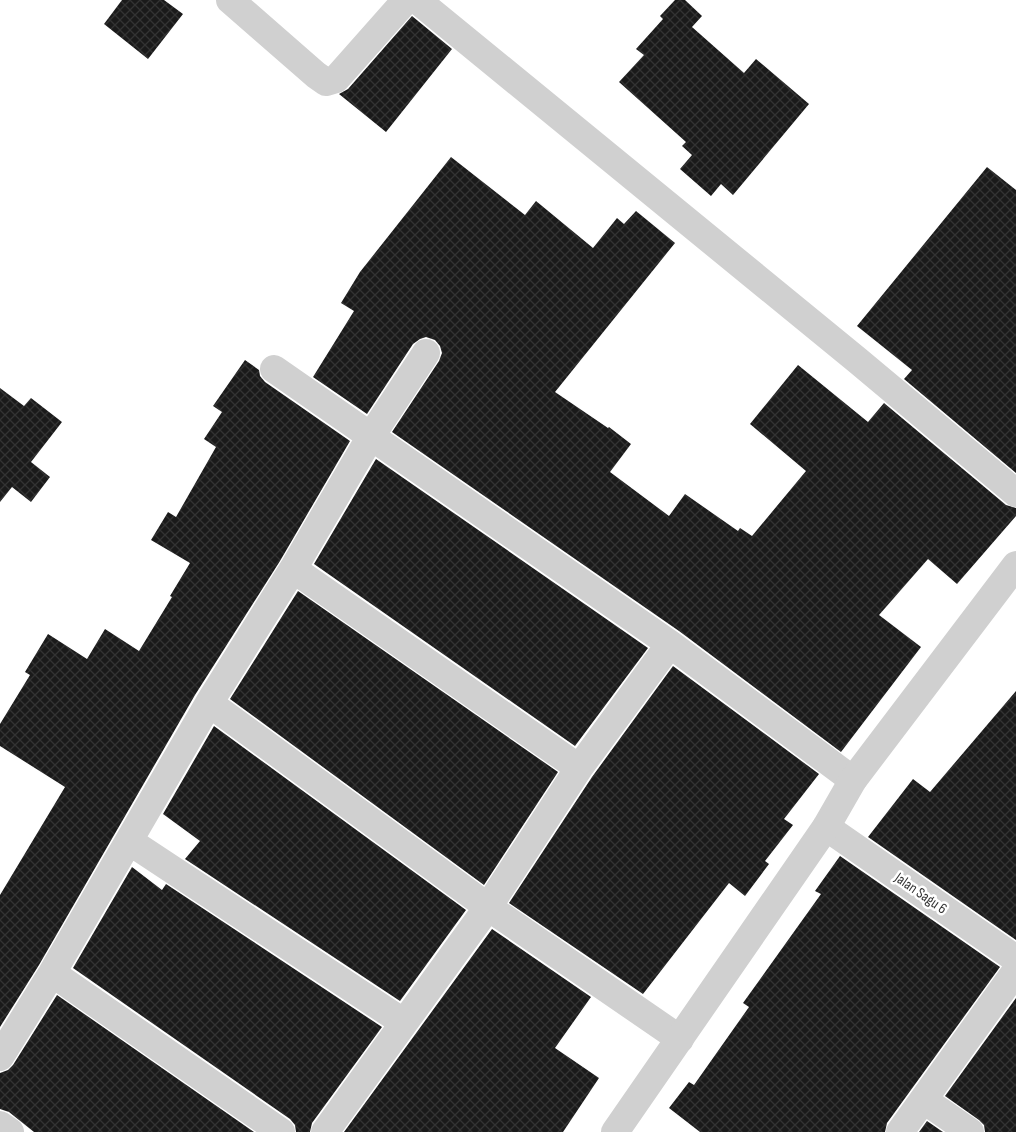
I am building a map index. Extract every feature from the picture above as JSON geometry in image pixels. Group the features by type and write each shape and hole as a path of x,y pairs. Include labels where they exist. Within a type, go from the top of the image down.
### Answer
{"street":[{"path":"230,0 326,82 336,80 406,0"},
{"path":"417,0 858,360 1016,493"},
{"path":"0,1057 52,973 209,703 293,569 371,436 426,353"},
{"path":"274,370 670,644 853,780"},
{"path":"615,1132 826,826 853,780 1016,565"},
{"path":"293,569 579,768"},
{"path":"325,1132 488,907 579,768 670,644"},
{"path":"209,703 488,907 680,1039"},
{"name":"Jalan Sagu 6","path":"826,826 1016,959"},
{"path":"129,841 403,1022"},
{"path":"900,1132 1016,971"},
{"path":"52,973 281,1132"},
{"path":"924,1100 970,1132"},
{"path":"0,1125 10,1132"}],"building":[{"path":"122,0 164,0 183,14 148,59 104,24"},
{"path":"675,0 685,0 702,16 692,27 744,73 756,59 809,104 733,195 721,184 711,196 680,169 692,155 682,146 686,142 619,82 644,55 636,49 663,19 660,16"},
{"path":"412,16 452,49 386,132 339,94 348,89"},
{"path":"451,157 525,215 536,201 593,248 617,218 624,224 636,211 675,243 555,392 609,427 631,444 610,472 669,516 685,494 738,531 740,528 752,536 806,471 750,424 798,365 868,422 884,403 1006,505 1016,508 1016,516 957,584 928,559 879,615 921,647 841,752 679,631 392,432 439,361 442,353 440,346 435,340 426,337 413,344 367,414 313,377 354,311 341,303 360,272"},
{"path":"987,167 1016,190 1016,473 904,379 912,370 857,326"},
{"path":"245,360 259,370 260,376 265,382 350,441 280,561 195,695 39,965 0,1027 0,895 65,787 0,746 0,724 30,675 25,672 48,634 87,659 105,629 139,651 190,563 151,540 168,512 176,517 216,447 204,439 222,412 213,406"},
{"path":"0,388 24,406 31,398 62,422 31,462 50,477 31,502 12,487 0,502"},
{"path":"376,459 648,648 575,746 314,564"},
{"path":"298,591 558,772 484,885 230,699"},
{"path":"673,666 819,774 784,819 793,825 765,861 769,864 745,896 729,883 643,994 509,903 592,777"},
{"path":"1016,691 1016,940 868,837 913,779 930,792"},
{"path":"214,726 466,910 400,1001 185,859 200,841 163,814"},
{"path":"840,856 1000,967 887,1123 885,1132 700,1132 669,1108 689,1082 694,1085 749,1007 743,1003 821,894 815,891"},
{"path":"132,867 162,890 166,884 382,1027 312,1123 310,1132 296,1132 295,1125 290,1119 73,968"},
{"path":"492,929 591,997 555,1048 599,1078 563,1132 344,1132"},
{"path":"57,995 254,1132 34,1132 9,1112 0,1109 0,1073 8,1070 13,1065"},
{"path":"1016,998 1016,1132 985,1132 984,1125 979,1120 945,1096"},
{"path":"927,1121 943,1132 919,1132"}]}
